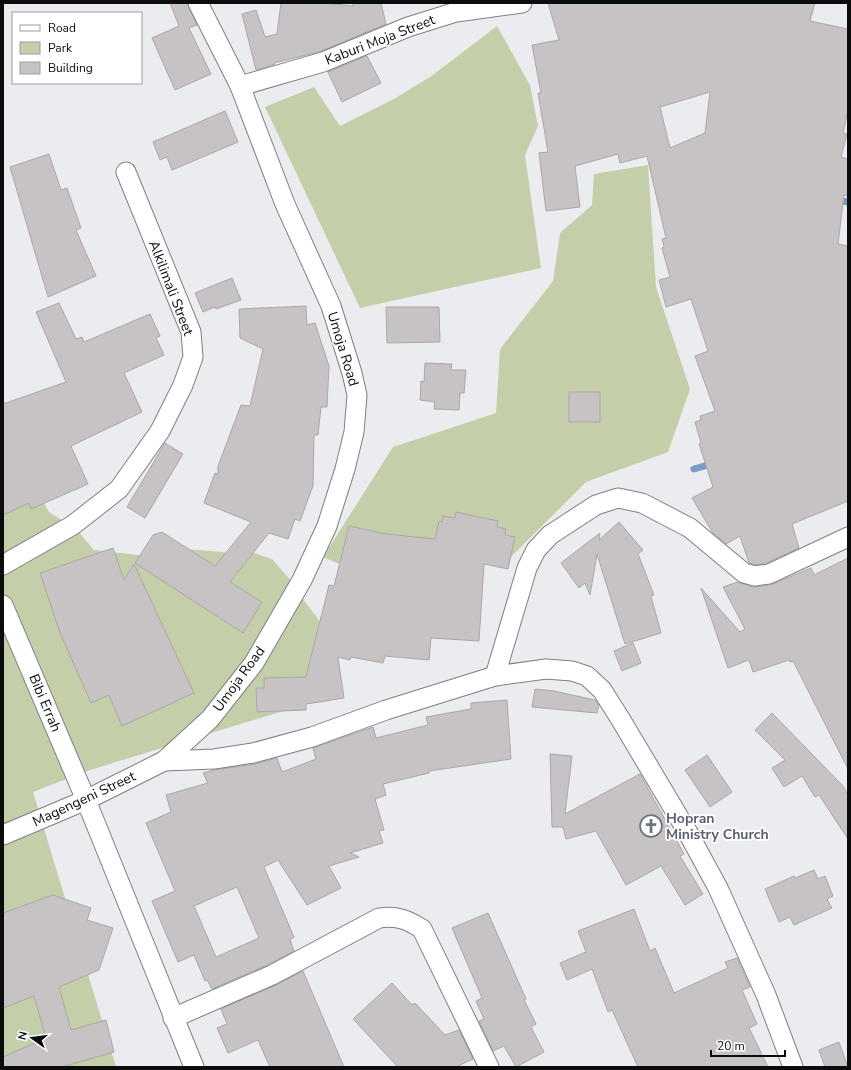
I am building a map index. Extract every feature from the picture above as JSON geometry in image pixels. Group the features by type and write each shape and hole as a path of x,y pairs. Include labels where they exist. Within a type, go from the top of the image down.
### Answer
{"street":[{"name":"Umoja Road","path":"164,761 210,719 254,663 302,580 327,526 345,469 354,432 357,395 352,373 330,306 285,204 240,86 198,3"},
{"name":"Kaburi Moja Street","path":"240,86 323,62 408,27 456,12 522,3"},
{"name":"Alkilimali Street","path":"3,565 73,525 119,489 160,431 184,385 192,357 191,332 126,172"},
{"path":"495,676 527,568 536,550 550,535 596,505 618,498 642,503 690,528 744,573 755,576 769,574 848,537"},
{"name":"Bibi Errah","path":"3,605 86,800 194,1067"},
{"path":"164,761 214,759 253,753 312,737 386,710 495,676 546,669 572,671 587,676 602,690 687,831 718,888 766,995 793,1067"},
{"name":"Magengeni Street","path":"3,835 86,800 164,761"},
{"path":"173,1018 272,975 379,918 399,917 412,922 422,929 489,1067"}],"green space":[{"path":"497,26 530,85 538,126 525,155 541,268 360,308 265,107 314,87 340,126 392,100 430,77"},
{"path":"648,165 656,287 690,389 668,452 586,482 511,557 433,540 369,577 323,557 393,447 496,413 500,349 553,281 560,233 592,205 594,174"},
{"path":"3,430 49,512 77,530 94,550 147,556 173,549 200,550 232,553 254,553 272,559 294,584 303,599 330,635 327,691 331,701 306,704 90,770 33,792 116,1067 3,1067"}],"building":[{"path":"170,3 187,3 197,25 189,28 211,74 175,90 152,38 179,26"},
{"path":"281,3 326,3 353,6 353,3 381,3 386,24 319,52 274,63 275,64 256,70 242,14 256,10 265,37 277,34"},
{"path":"548,3 815,3 810,21 848,29 848,111 843,133 847,134 841,157 848,159 848,196 844,195 838,244 848,246 848,501 792,524 799,548 766,563 756,565 749,563 740,536 726,544 713,533 692,498 713,487 699,444 701,443 695,422 701,420 700,416 715,411 695,356 708,351 691,299 666,307 659,280 670,277 662,248 664,247 662,239 666,238 647,156 620,163 618,154 575,166 580,207 546,211 539,153 548,152 538,93 541,93 532,45 559,40","holes":["710,92 705,133 670,148 660,107"]},
{"path":"367,56 381,83 342,102 328,72"},
{"path":"225,111 238,142 172,170 167,157 160,160 153,142"},
{"path":"49,154 61,190 67,188 81,228 76,230 96,276 48,297 10,167"},
{"path":"232,278 241,300 203,312 195,293"},
{"path":"59,303 76,339 82,337 84,342 150,314 160,336 156,338 164,355 124,373 142,412 71,446 88,484 31,509 29,503 3,515 3,404 66,382 36,312"},
{"path":"306,306 307,325 315,323 329,366 327,407 321,407 318,435 314,435 313,486 300,521 295,519 288,539 269,533 230,582 262,602 243,633 135,563 153,535 162,532 215,566 251,522 204,503 215,473 218,474 218,466 241,405 250,406 263,349 240,338 239,309"},
{"path":"386,307 439,307 440,342 387,343"},
{"path":"425,363 452,364 451,370 466,370 464,393 460,393 459,410 434,409 435,402 420,400 421,381 424,382"},
{"path":"569,392 600,392 600,422 569,422"},
{"path":"165,443 183,454 145,518 127,507"},
{"path":"456,512 498,521 497,527 506,529 505,535 515,537 508,569 484,564 479,641 431,638 429,660 385,656 383,663 351,657 350,660 338,657 344,698 306,704 306,710 257,712 256,688 264,688 264,678 306,677 329,585 334,586 349,526 386,534 435,539 439,521 442,522 443,516 455,518"},
{"path":"619,522 643,550 638,554 654,595 651,596 661,633 625,644 597,554 590,595 585,583 579,588 561,563 600,533 599,540"},
{"path":"113,548 124,580 134,564 194,693 122,726 109,695 91,703 60,633 40,573"},
{"path":"848,558 848,769 793,661 790,662 789,660 753,672 749,660 728,668 701,588 740,632 745,629 723,587 738,582 752,587 771,585 811,568 814,575"},
{"path":"633,643 641,663 622,671 614,651"},
{"path":"535,689 554,691 595,700 599,705 597,713 532,707"},
{"path":"507,700 511,759 429,771 429,773 383,784 386,795 375,799 384,830 379,831 383,843 350,853 359,857 329,866 341,888 307,905 278,860 264,867 294,937 290,940 294,951 267,965 212,989 207,980 205,981 194,955 178,962 152,901 175,891 146,823 171,812 166,795 208,783 203,773 214,770 255,764 277,758 282,772 316,759 313,748 373,727 376,738 428,725 426,717 471,709 471,703","holes":["237,887 259,938 216,957 194,906"]},
{"path":"772,713 843,786 848,795 848,839 819,795 815,797 802,776 784,787 772,768 785,760 755,730"},
{"path":"550,754 572,756 565,814 640,774 684,854 680,856 703,894 685,905 661,866 626,885 596,831 566,839 563,827 552,827"},
{"path":"707,755 732,792 710,807 685,770"},
{"path":"814,870 818,879 825,876 833,896 827,899 832,908 794,925 790,917 779,922 765,889 794,876 795,878"},
{"path":"53,895 91,908 87,920 113,928 99,970 59,987 71,1030 106,1020 114,1052 62,1067 3,1067 3,1057 46,1038 34,996 3,1008 3,913"},
{"path":"634,909 650,951 655,948 674,993 728,968 725,962 737,958 750,987 742,990 757,1024 749,1028 768,1067 638,1067 612,1010 608,1012 592,969 567,980 560,963 586,952 578,931"},
{"path":"488,913 526,999 524,1000 536,1024 531,1027 544,1052 516,1067 504,1046 493,1051 479,1021 484,1019 476,1001 482,998 452,928"},
{"path":"303,971 344,1067 270,1067 258,1040 228,1053 217,1028 227,1024 221,1009 276,985"},
{"path":"392,983 412,1005 415,1003 445,1035 459,1030 473,1059 456,1067 398,1067 353,1019"},
{"path":"839,1042 848,1067 825,1067 819,1050"}],"waterway":[{"path":"835,200 848,202"},
{"path":"694,469 715,463"}],"place":[{"name":"Hopran Ministry Church","path":"651,826"}]}
